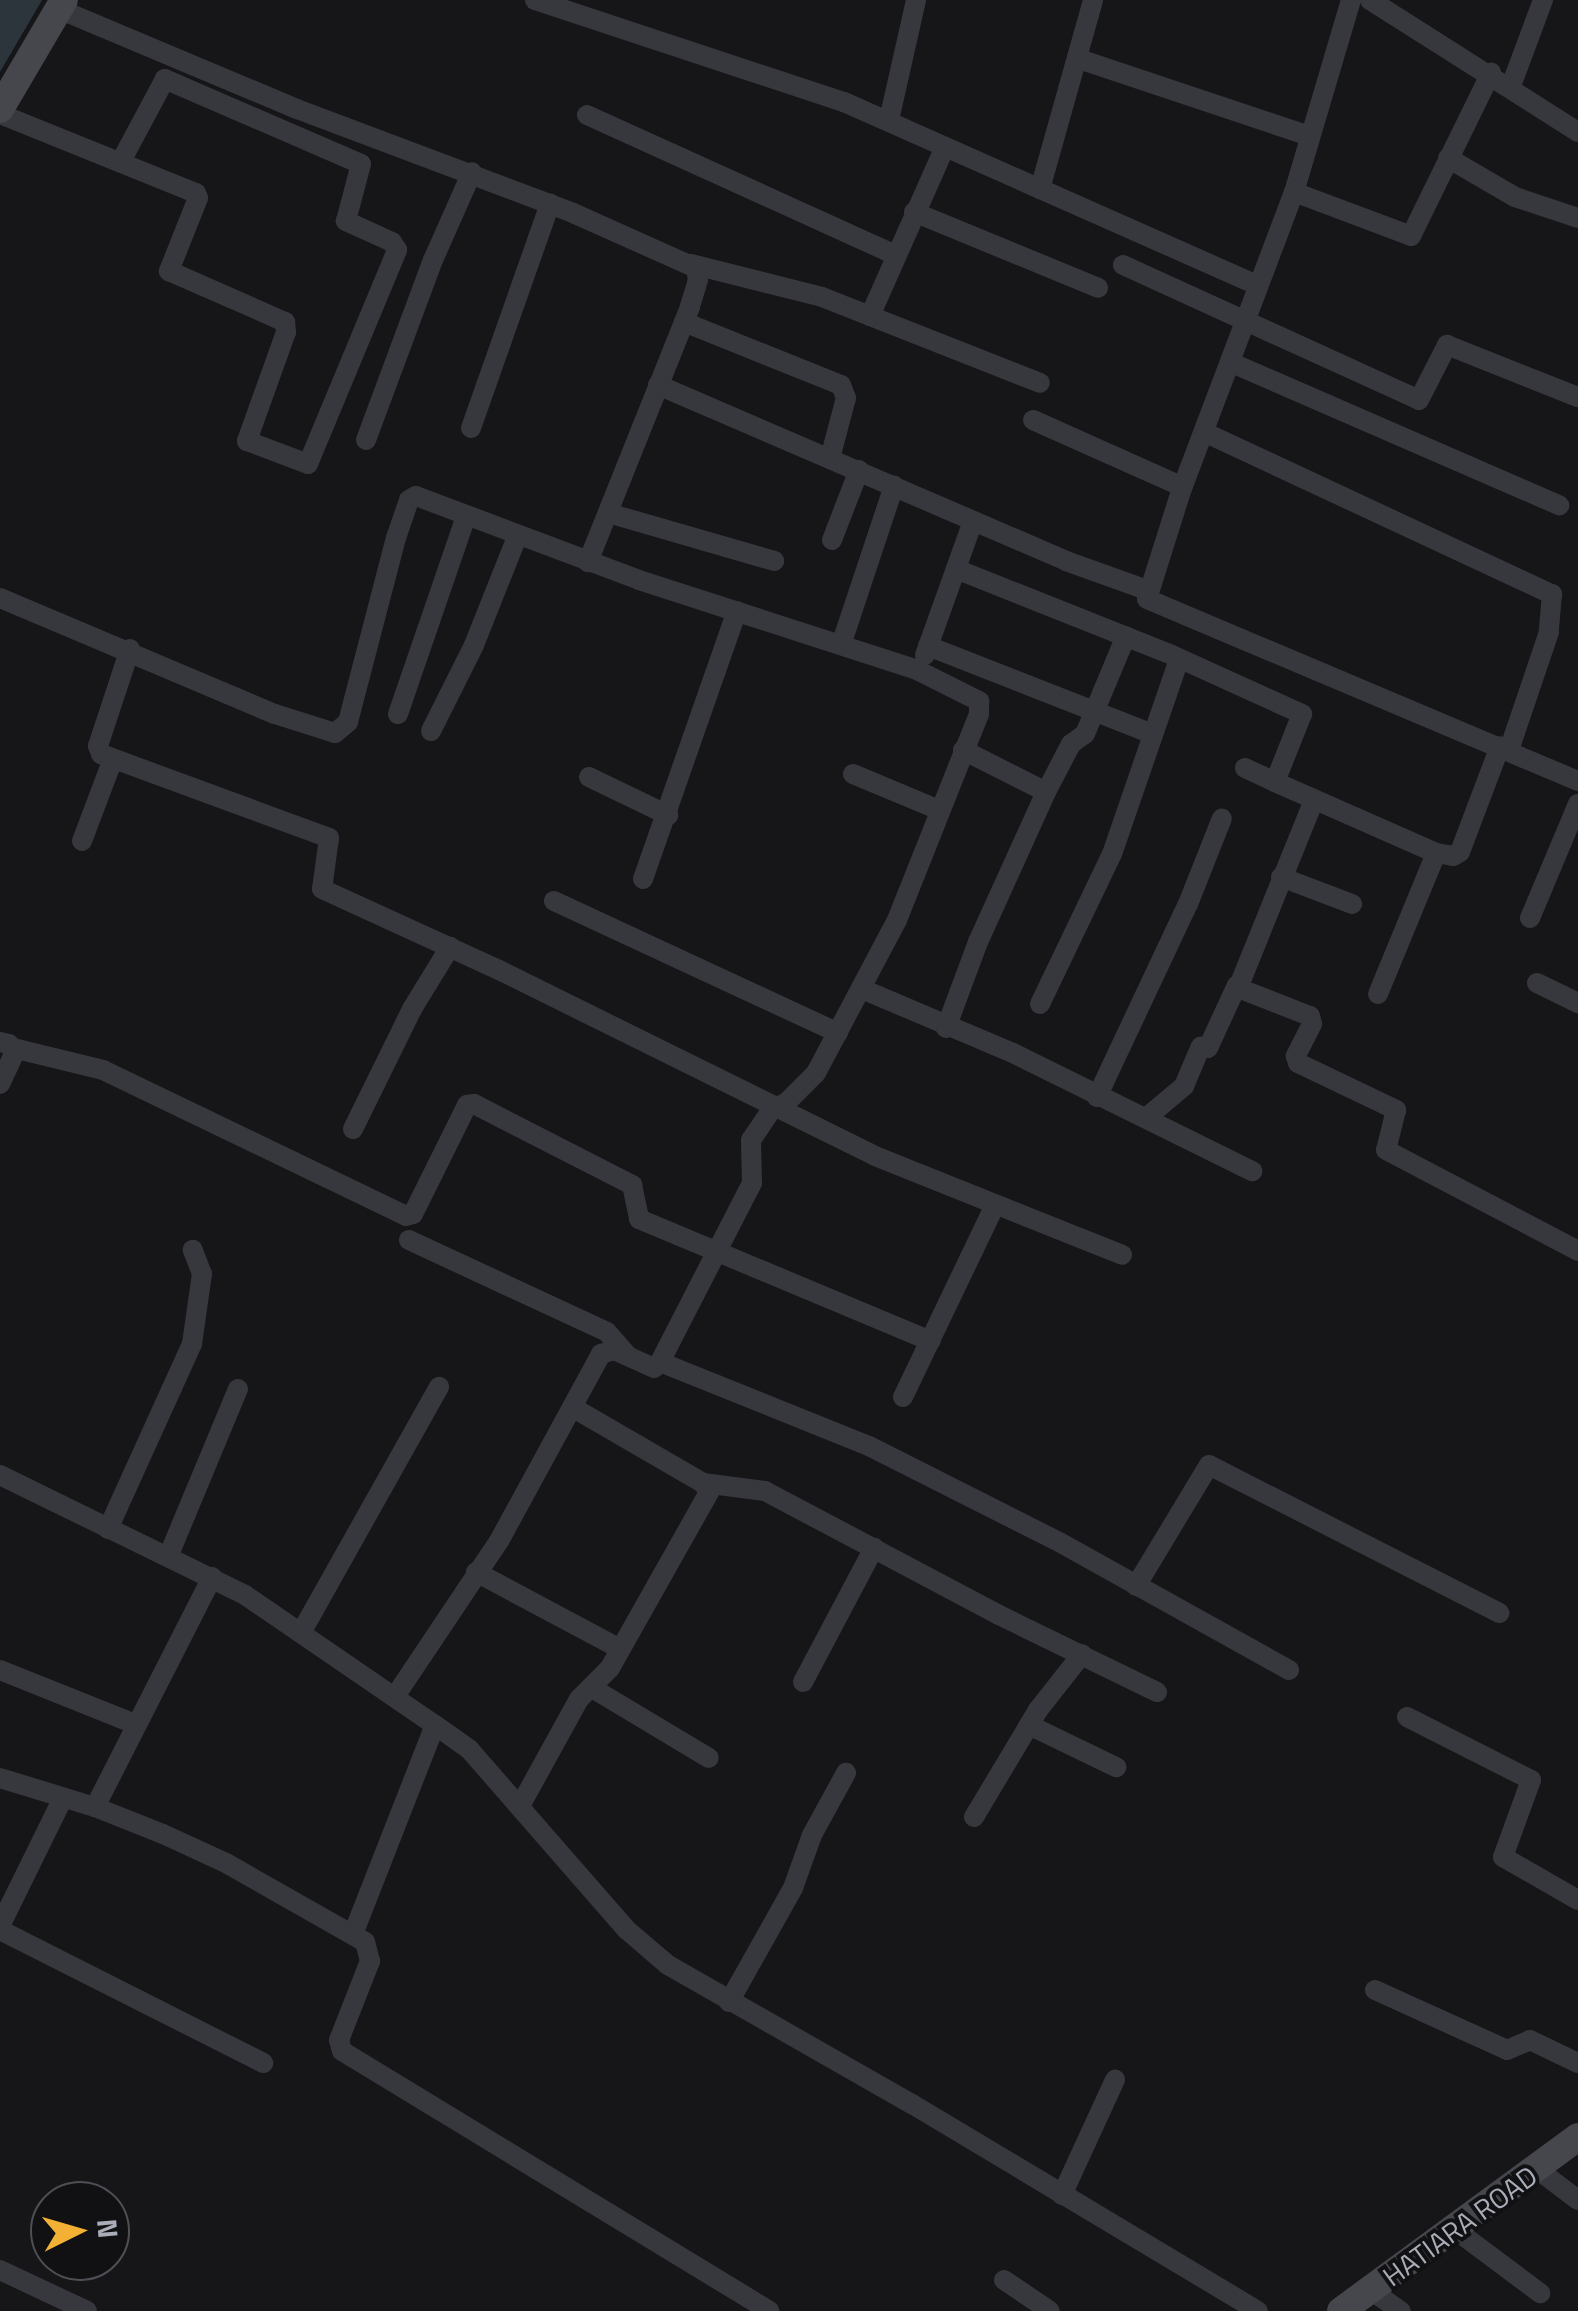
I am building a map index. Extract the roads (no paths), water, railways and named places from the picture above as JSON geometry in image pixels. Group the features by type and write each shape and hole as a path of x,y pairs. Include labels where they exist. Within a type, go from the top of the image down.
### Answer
{"street":[{"path":"536,0 681,44 889,120 1257,285"},
{"path":"889,120 916,0"},
{"path":"1040,188 1093,0"},
{"path":"1351,0 1294,192 1206,434 1183,486 1147,590 1150,602 1578,781"},
{"path":"1511,86 1543,0"},
{"path":"1382,3 1578,132"},
{"path":"121,161 166,79 361,164 346,222 392,242 397,250 308,464 247,441 286,332 285,322 173,275 170,268 198,195 0,111 61,4 297,108 472,172 691,264 822,297 1040,382"},
{"path":"1079,59 1309,136"},
{"path":"1294,192 1410,237 1491,73"},
{"path":"588,115 896,255"},
{"path":"870,316 946,147"},
{"path":"1448,158 1515,197 1578,218"},
{"path":"366,440 433,260 472,172"},
{"path":"471,428 550,204"},
{"path":"914,212 1098,288"},
{"path":"588,562 684,322 698,280 691,264"},
{"path":"1123,265 1419,400 1446,345 1578,397"},
{"path":"684,322 841,385 846,398 830,458"},
{"path":"1232,363 1558,506"},
{"path":"658,386 973,521 1147,590"},
{"path":"1033,420 1183,486"},
{"path":"1206,434 1552,594 1555,602 1550,632 1460,852 1450,856 1436,853 1244,768"},
{"path":"832,540 858,470"},
{"path":"841,645 894,486"},
{"path":"0,598 275,714 335,734 348,722 375,611 409,500 416,496 588,562 920,671 979,701 979,714 909,893 862,989 812,1077 776,1108 752,1140 752,1183 660,1362 654,1368 614,1350 601,1354 499,1541 396,1695"},
{"path":"608,514 774,561"},
{"path":"398,714 466,518"},
{"path":"920,671 973,521"},
{"path":"431,731 474,645 517,536"},
{"path":"956,569 1126,636 1302,714 1275,782"},
{"path":"644,879 737,612"},
{"path":"946,1028 978,942 1046,792 1071,744 1085,734 1126,636"},
{"path":"928,646 1150,734"},
{"path":"130,650 98,753 330,838 320,888 450,947 875,1156 1122,1255"},
{"path":"1040,1004 1112,854 1150,734 1179,659"},
{"path":"963,750 1046,792"},
{"path":"82,842 113,759"},
{"path":"853,774 939,810"},
{"path":"589,777 668,815"},
{"path":"1146,1118 1184,1086 1205,1047 1237,985 1314,800"},
{"path":"1530,918 1578,804"},
{"path":"1097,1097 1188,904 1222,818"},
{"path":"1378,994 1436,853"},
{"path":"1281,877 1352,904"},
{"path":"554,901 838,1033"},
{"path":"353,1130 412,1009 450,947"},
{"path":"1537,983 1578,1003"},
{"path":"1237,985 1310,1016 1312,1024 1296,1062 1396,1110 1386,1150 1578,1251"},
{"path":"862,989 946,1028 1013,1053 1252,1171"},
{"path":"0,1084 6,1045 103,1070 406,1216 413,1214 467,1106 472,1103 572,1150 632,1185 638,1218 931,1340"},
{"path":"904,1397 995,1204"},
{"path":"409,1240 607,1332 628,1355"},
{"path":"108,1529 192,1344 202,1274 193,1250"},
{"path":"660,1362 869,1446 986,1503 1289,1670"},
{"path":"302,1631 438,1387"},
{"path":"168,1556 238,1389"},
{"path":"520,1806 579,1698 592,1688 620,1648 708,1496 709,1487 703,1483 572,1407"},
{"path":"1136,1586 1209,1466 1500,1613"},
{"path":"0,1475 212,1577 302,1631 469,1748 646,1948 729,2002 912,2104 1258,2311"},
{"path":"703,1483 765,1491 1158,1692"},
{"path":"803,1682 874,1548"},
{"path":"476,1572 620,1648"},
{"path":"96,1807 212,1577"},
{"path":"974,1817 1029,1724 1082,1654"},
{"path":"0,1670 135,1724"},
{"path":"592,1688 709,1758"},
{"path":"1407,1717 1531,1780 1503,1857 1578,1900"},
{"path":"1029,1724 1116,1767"},
{"path":"353,1934 435,1726"},
{"path":"729,2002 793,1888 812,1835 846,1773"},
{"path":"0,1778 96,1807 226,1863 353,1934 369,1947 370,1960 338,2040 342,2051 769,2311"},
{"path":"63,1798 0,1928 263,2063"},
{"path":"1375,1990 1506,2050 1530,2040 1578,2063"},
{"path":"1062,2195 1115,2080"},
{"name":"HATIARA ROAD","path":"1340,2311 1578,2137"},
{"path":"1537,2169 1578,2200"},
{"path":"1453,2228 1540,2293"},
{"path":"0,2270 87,2311"},
{"path":"1004,2280 1050,2311"},
{"path":"1372,2291 1401,2311"}]}
